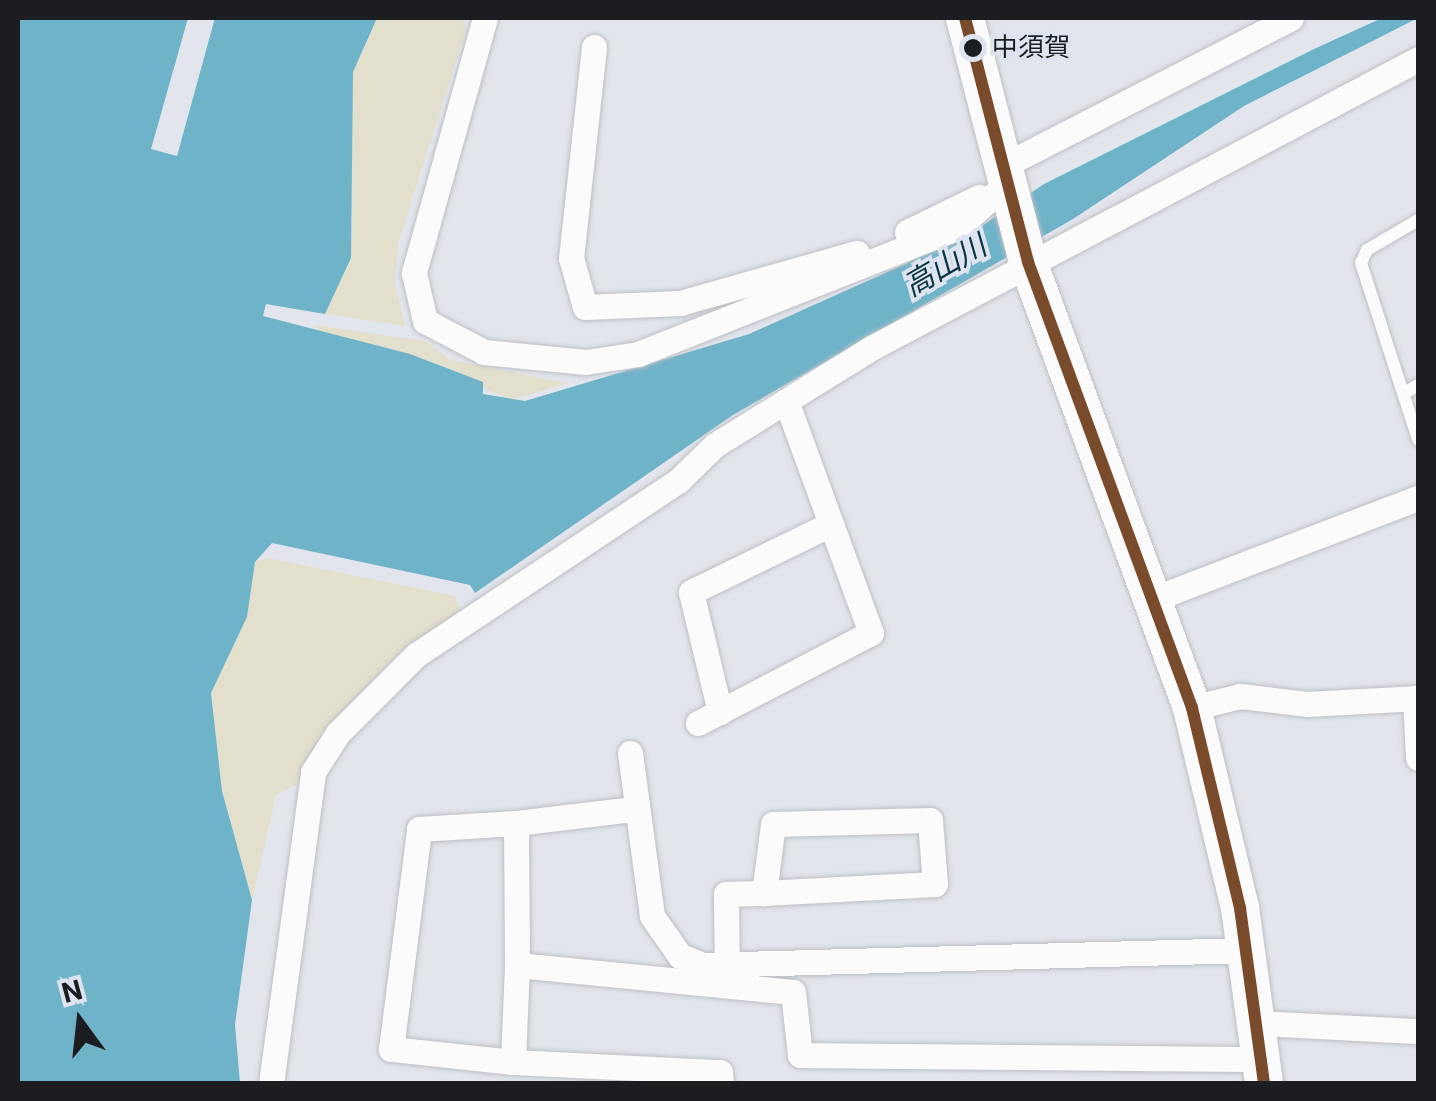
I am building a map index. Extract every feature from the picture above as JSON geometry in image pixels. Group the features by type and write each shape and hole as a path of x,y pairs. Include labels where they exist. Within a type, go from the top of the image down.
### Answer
{"main road":[{"path":"965,18 1026,256 1192,708 1247,950 1262,1055"}],"street":[{"path":"486,18 414,273 425,321 484,352 586,362 638,354 958,228 1005,182"},
{"path":"594,47 570,258 585,307 680,302 828,266 1005,182 1291,18"},
{"path":"272,1084 305,818 322,753 416,655 786,401 1026,256 1418,59"},
{"path":"786,401 832,524 872,633 709,718 691,592 832,524"},
{"path":"1153,599 1418,500"},
{"path":"1192,708 1240,696 1307,704 1417,698 1418,758"},
{"path":"630,753 644,891 666,941 680,956 727,978 793,992 800,1055 1262,1055 1418,1030"},
{"path":"634,809 419,829 391,1050 513,1062 720,1072 721,1084"},
{"path":"727,978 726,894 935,884 930,820 773,824 764,892"},
{"path":"513,1062 516,822"},
{"path":"516,964 727,978 1247,950"}],"lane":[{"path":"1418,220 1367,250 1362,263 1418,440"},
{"path":"1402,394 1418,385"}],"sand":[{"path":"377,18 462,18 466,29 398,244 395,284 405,326 325,314 351,258 353,72"},
{"path":"313,325 425,341 451,360 568,383 511,400 410,354 330,339"},
{"path":"268,558 455,596 461,612 395,657 317,739 299,783 276,795 252,900 222,791 211,693 247,617 255,562"}],"water":[{"name":"高山川","path":"18,18 377,18 353,72 351,258 325,314 266,304 263,316 410,354 483,382 483,394 525,401 749,334 965,237 1044,184 1314,49 1382,18 1418,18 1244,106 1073,219 733,415 475,593 470,585 272,543 255,562 247,617 211,693 222,791 252,900 235,1025 240,1083 18,1084"}],"pier":[{"path":"188,18 215,18 177,156 151,149"}],"transit line":[{"path":"965,18 1028,262 1192,708 1240,908 1264,1084"}],"place":[{"name":"中須賀","path":"973,48"}]}
